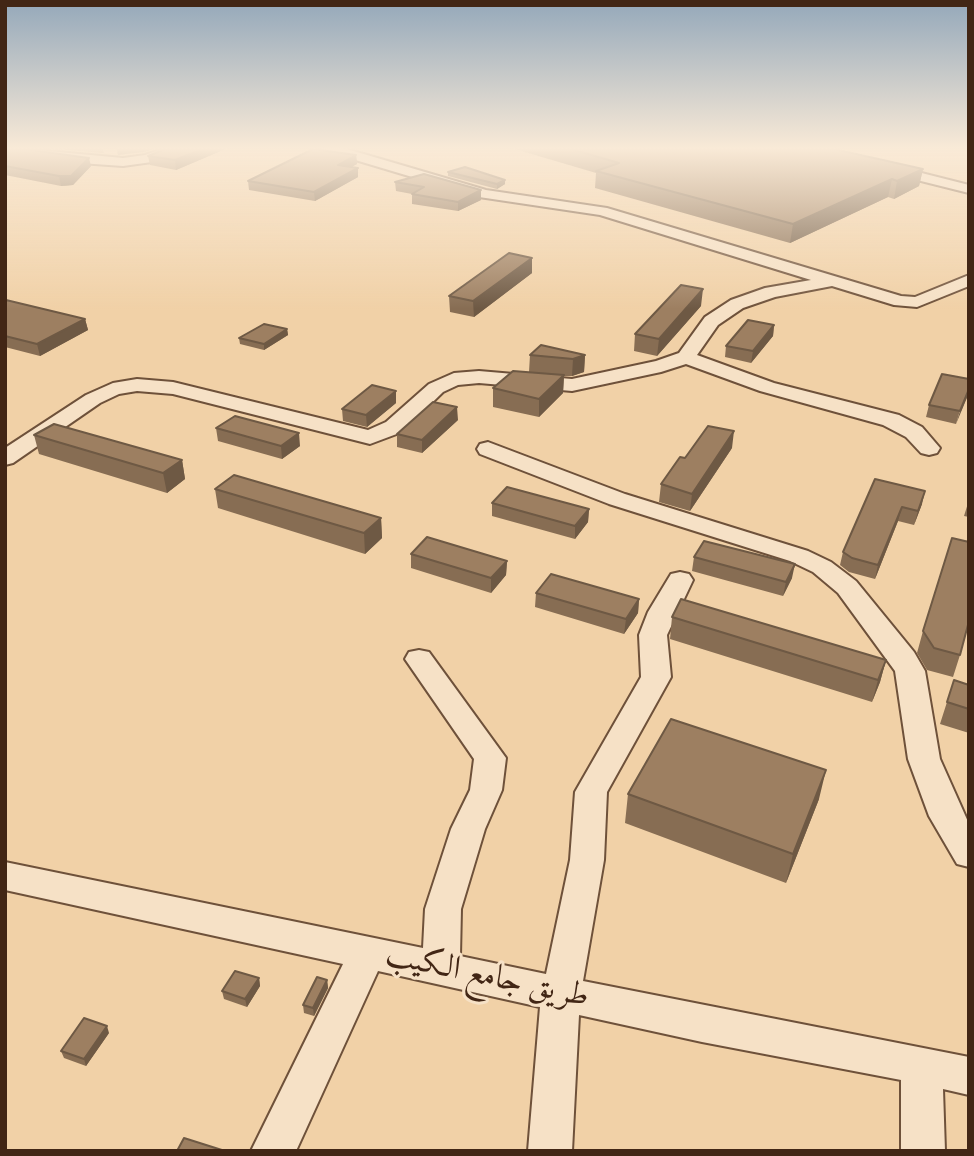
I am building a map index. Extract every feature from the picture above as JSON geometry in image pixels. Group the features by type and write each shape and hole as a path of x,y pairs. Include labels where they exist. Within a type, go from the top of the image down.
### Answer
{"street":[{"path":"532,201 602,211 900,301 917,302 968,283"},
{"path":"686,357 711,321 737,304 771,292 832,281"},
{"path":"5,458 113,388 151,385 173,388 338,432 370,437 382,435 394,427 436,388 454,379 479,377 572,385 623,375 686,357 767,387 891,420 914,432 929,448"},
{"path":"488,449 617,499 799,556 822,567 847,587 904,659 910,671 924,759 946,816 969,854"},
{"path":"550,1151 562,994 587,860 592,792 656,677 653,635 680,580"},
{"path":"419,659 490,758 486,790 468,829 443,909 441,968"},
{"name":"طريق جامع الكيب","path":"5,876 702,1024 894,1059 969,1076"},
{"path":"273,1151 366,953"},
{"path":"922,1067 923,1151"}],"building":[{"path":"707,201 844,201 793,224"},
{"path":"509,253 532,258 473,301 449,296"},
{"path":"681,285 703,289 659,339 635,334"},
{"path":"6,300 85,319 37,344 5,336"},
{"path":"748,320 774,325 753,351 726,346"},
{"path":"264,324 287,329 264,344 239,338"},
{"path":"541,345 585,355 573,359 530,355"},
{"path":"513,371 564,375 539,399 493,388"},
{"path":"942,374 969,379 969,389 960,411 929,405"},
{"path":"372,385 396,391 366,415 342,409"},
{"path":"433,402 457,407 422,440 397,434"},
{"path":"235,416 299,433 281,446 216,428"},
{"path":"54,424 182,460 163,473 34,435"},
{"path":"708,426 734,431 692,494 661,484 680,457 685,458"},
{"path":"234,475 381,518 364,533 215,489"},
{"path":"875,479 925,491 918,511 902,507 878,565 852,558 843,552"},
{"path":"507,487 589,509 575,526 492,503"},
{"path":"427,537 507,561 491,578 411,554"},
{"path":"952,538 969,542 969,621 960,655 934,648 923,631"},
{"path":"704,541 795,564 786,582 694,557"},
{"path":"551,574 639,599 626,619 536,593"},
{"path":"681,599 886,660 878,680 672,617"},
{"path":"954,680 969,685 969,709 947,702"},
{"path":"671,719 826,770 793,854 628,794"},
{"path":"235,971 259,978 245,999 222,991"},
{"path":"317,977 327,980 313,1008 303,1005"},
{"path":"84,1018 107,1026 84,1059 61,1051"},
{"path":"184,1138 225,1151 177,1151"}]}
